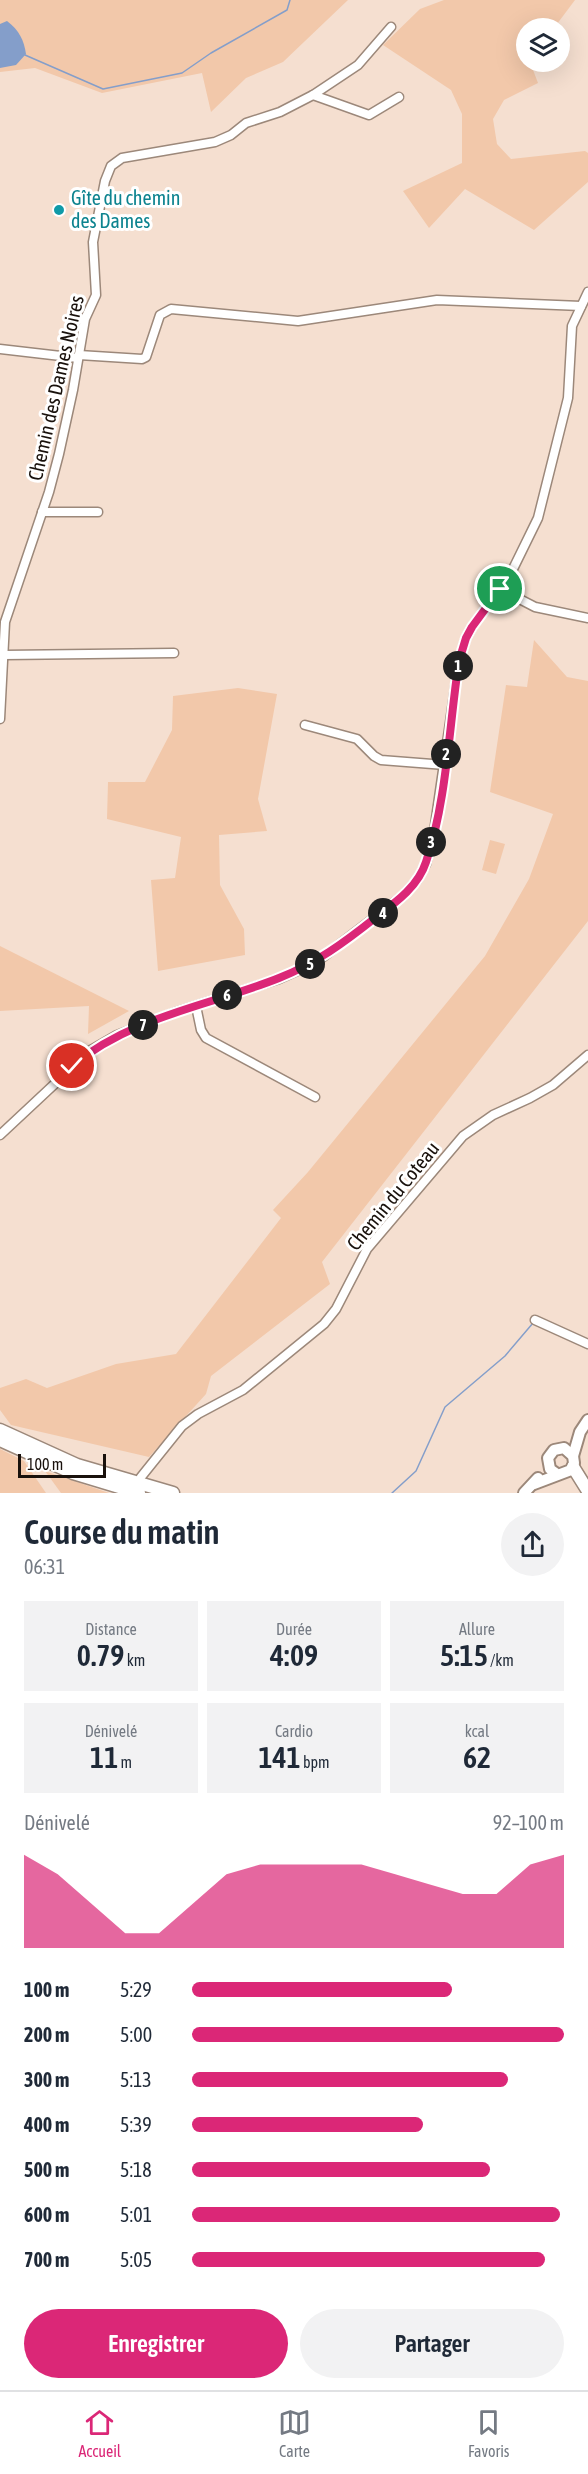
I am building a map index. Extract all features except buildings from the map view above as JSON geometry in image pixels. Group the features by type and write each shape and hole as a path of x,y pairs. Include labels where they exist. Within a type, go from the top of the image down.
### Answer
{"highway":[{"path":"0,1430 77,1465 173,1493"},
{"path":"0,1440 73,1473 139,1493"},
{"path":"567,1468 588,1491"},
{"path":"567,1468 583,1493"}],"main road":[{"path":"534,1484 567,1468 580,1432 588,1420"},
{"path":"524,1493 534,1484 548,1462 551,1452 560,1448 580,1432"},
{"path":"560,1448 568,1450 567,1468"},
{"path":"548,1462 550,1469 567,1468"}],"street":[{"name":"Chemin des Dames Noires","path":"0,719 4,655 2,622 42,512 59,454 85,319 96,295 93,242 105,181 115,161 169,148 215,142 231,135 246,123 280,112 313,95 358,65 391,27"},
{"path":"313,95 369,115 399,97"},
{"path":"0,1135 91,1050 117,1035 279,979 315,963 404,896 417,880 426,864 445,765 459,661 466,638 512,571 530,537 544,501 568,398 571,333 588,292"},
{"path":"0,349 78,357 142,359 146,357 160,315 171,309 298,321 437,300 581,306"},
{"path":"42,512 98,512"},
{"path":"500,589 536,607 588,618"},
{"path":"4,655 174,653"},
{"path":"305,725 357,739 381,760 445,765"},
{"path":"196,1006 201,1030 207,1038 315,1097"},
{"name":"Chemin du Coteau","path":"141,1477 187,1422 243,1390 324,1324 336,1309 367,1249 463,1136 493,1115 553,1085 588,1055"},
{"path":"535,1320 588,1344"}],"shaded area":[{"path":"0,0 348,0 283,62 246,78 211,112 202,73 102,93 35,68 0,72"},
{"path":"444,0 575,0 562,18 516,18 516,72 534,72 538,83 504,100 493,119 497,144 511,159 585,151 588,153 588,182 534,230 465,189 429,228 403,191 462,163 462,114 451,90 383,45 420,9"},
{"path":"534,640 567,677 588,681 588,921 322,1262 330,1284 211,1376 206,1394 149,1457 11,1425 0,1410 0,1388 26,1379 47,1388 116,1364 176,1354 281,1218 273,1210 308,1172 485,956 529,879 553,814 490,792 506,685 527,687"},
{"path":"238,688 277,694 258,799 267,831 219,835 220,885 244,929 245,955 158,971 151,880 175,878 181,837 107,819 108,782 145,782 172,730 173,696"},
{"path":"490,840 505,844 496,874 482,870"},
{"path":"0,946 129,1011 88,1034 89,1006 0,1011"},
{"path":"0,1449 24,1461 46,1493 0,1493"},
{"path":"45,1471 109,1493 61,1493"}],"water":[{"path":"7,21 20,36 26,54 16,65 0,68 0,24"}],"waterway":[{"path":"25,55 103,89 182,73 211,53 287,10 290,0"},
{"path":"392,1493 416,1471 445,1407 505,1356 533,1323"}],"place":[{"name":"Gîte du chemin des Dames","path":"59,210"}],"route":[{"path":"72,1066 91,1050 117,1035 176,1012 279,979 315,963 404,896 426,864 434,832 459,661 466,638 500,589"}]}
